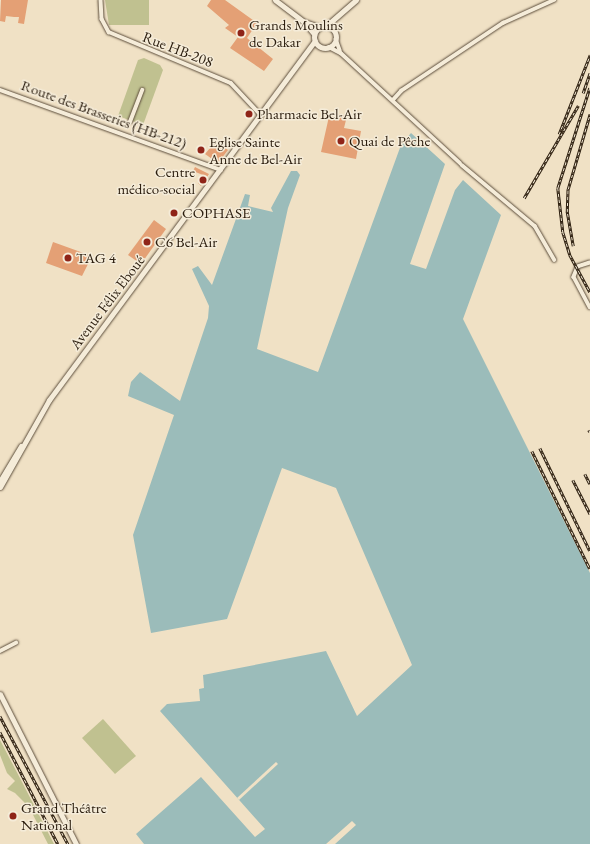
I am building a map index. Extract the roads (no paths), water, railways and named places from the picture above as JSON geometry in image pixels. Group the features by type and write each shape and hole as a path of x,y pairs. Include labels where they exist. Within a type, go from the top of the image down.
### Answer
{"street":[{"name":"Rue HB-208","path":"101,0 103,24 113,35 231,83 261,115"},
{"path":"275,0 304,22 314,34 315,41 320,46"},
{"path":"326,26 356,0"},
{"path":"393,100 401,91 503,23 554,0"},
{"path":"339,15 334,29 341,53"},
{"path":"304,22 319,27 326,26 334,29"},
{"path":"314,34 319,27"},
{"path":"329,47 336,39"},
{"name":"Avenue Félix Eboué","path":"0,481 49,400 222,170 308,53 315,41"},
{"path":"308,53 320,46 329,47 341,53 461,164 535,226 555,260"},
{"name":"Route des Brasseries (HB-212)","path":"0,90 222,170"},
{"path":"130,122 142,90"},
{"path":"590,263 578,267 574,277 590,307"},
{"name":"Avenue Félix Eboué","path":"0,487 9,474 30,433"},
{"path":"0,492 9,474"},
{"path":"0,651 16,643"},
{"path":"0,694 76,844"}],"water":[{"path":"411,133 445,164 410,264 426,269 455,190 463,180 501,215 463,319 590,573 590,844 335,844 356,825 352,821 326,844 144,844 136,834 201,777 255,837 265,829 160,711 167,704 200,701 199,689 204,688 203,675 326,651 357,716 412,665 336,488 282,468 227,619 151,633 133,535 174,415 128,396 131,382 140,372 180,401 208,318 209,306 192,269 198,266 212,285 245,194 250,195 248,206 273,212 271,208 291,171 297,171 300,175 288,208 257,349 318,372 401,145"}],"railway":[{"path":"559,134 590,55"},
{"path":"583,93 590,73"},
{"path":"590,88 558,188 563,232 570,255 590,292"},
{"path":"524,198 578,106"},
{"path":"573,246 567,212 568,189 590,114"},
{"path":"540,448 590,551"},
{"path":"532,451 590,569"},
{"path":"585,474 590,484"},
{"path":"573,480 590,514"},
{"path":"0,716 68,844"},
{"path":"0,732 58,844"}],"place":[{"name":"Grands Moulins de Dakar","path":"241,33"},
{"name":"Pharmacie Bel-Air","path":"249,114"},
{"name":"Quai de Pêche","path":"341,141"},
{"name":"Eglise Sainte Anne de Bel-Air","path":"201,150"},
{"name":"Centre médico-social","path":"203,180"},
{"name":"COPHASE","path":"174,213"},
{"name":"C6 Bel-Air","path":"147,242"},
{"name":"TAG 4","path":"68,258"},
{"name":"Grand Théâtre National","path":"13,816"}]}
